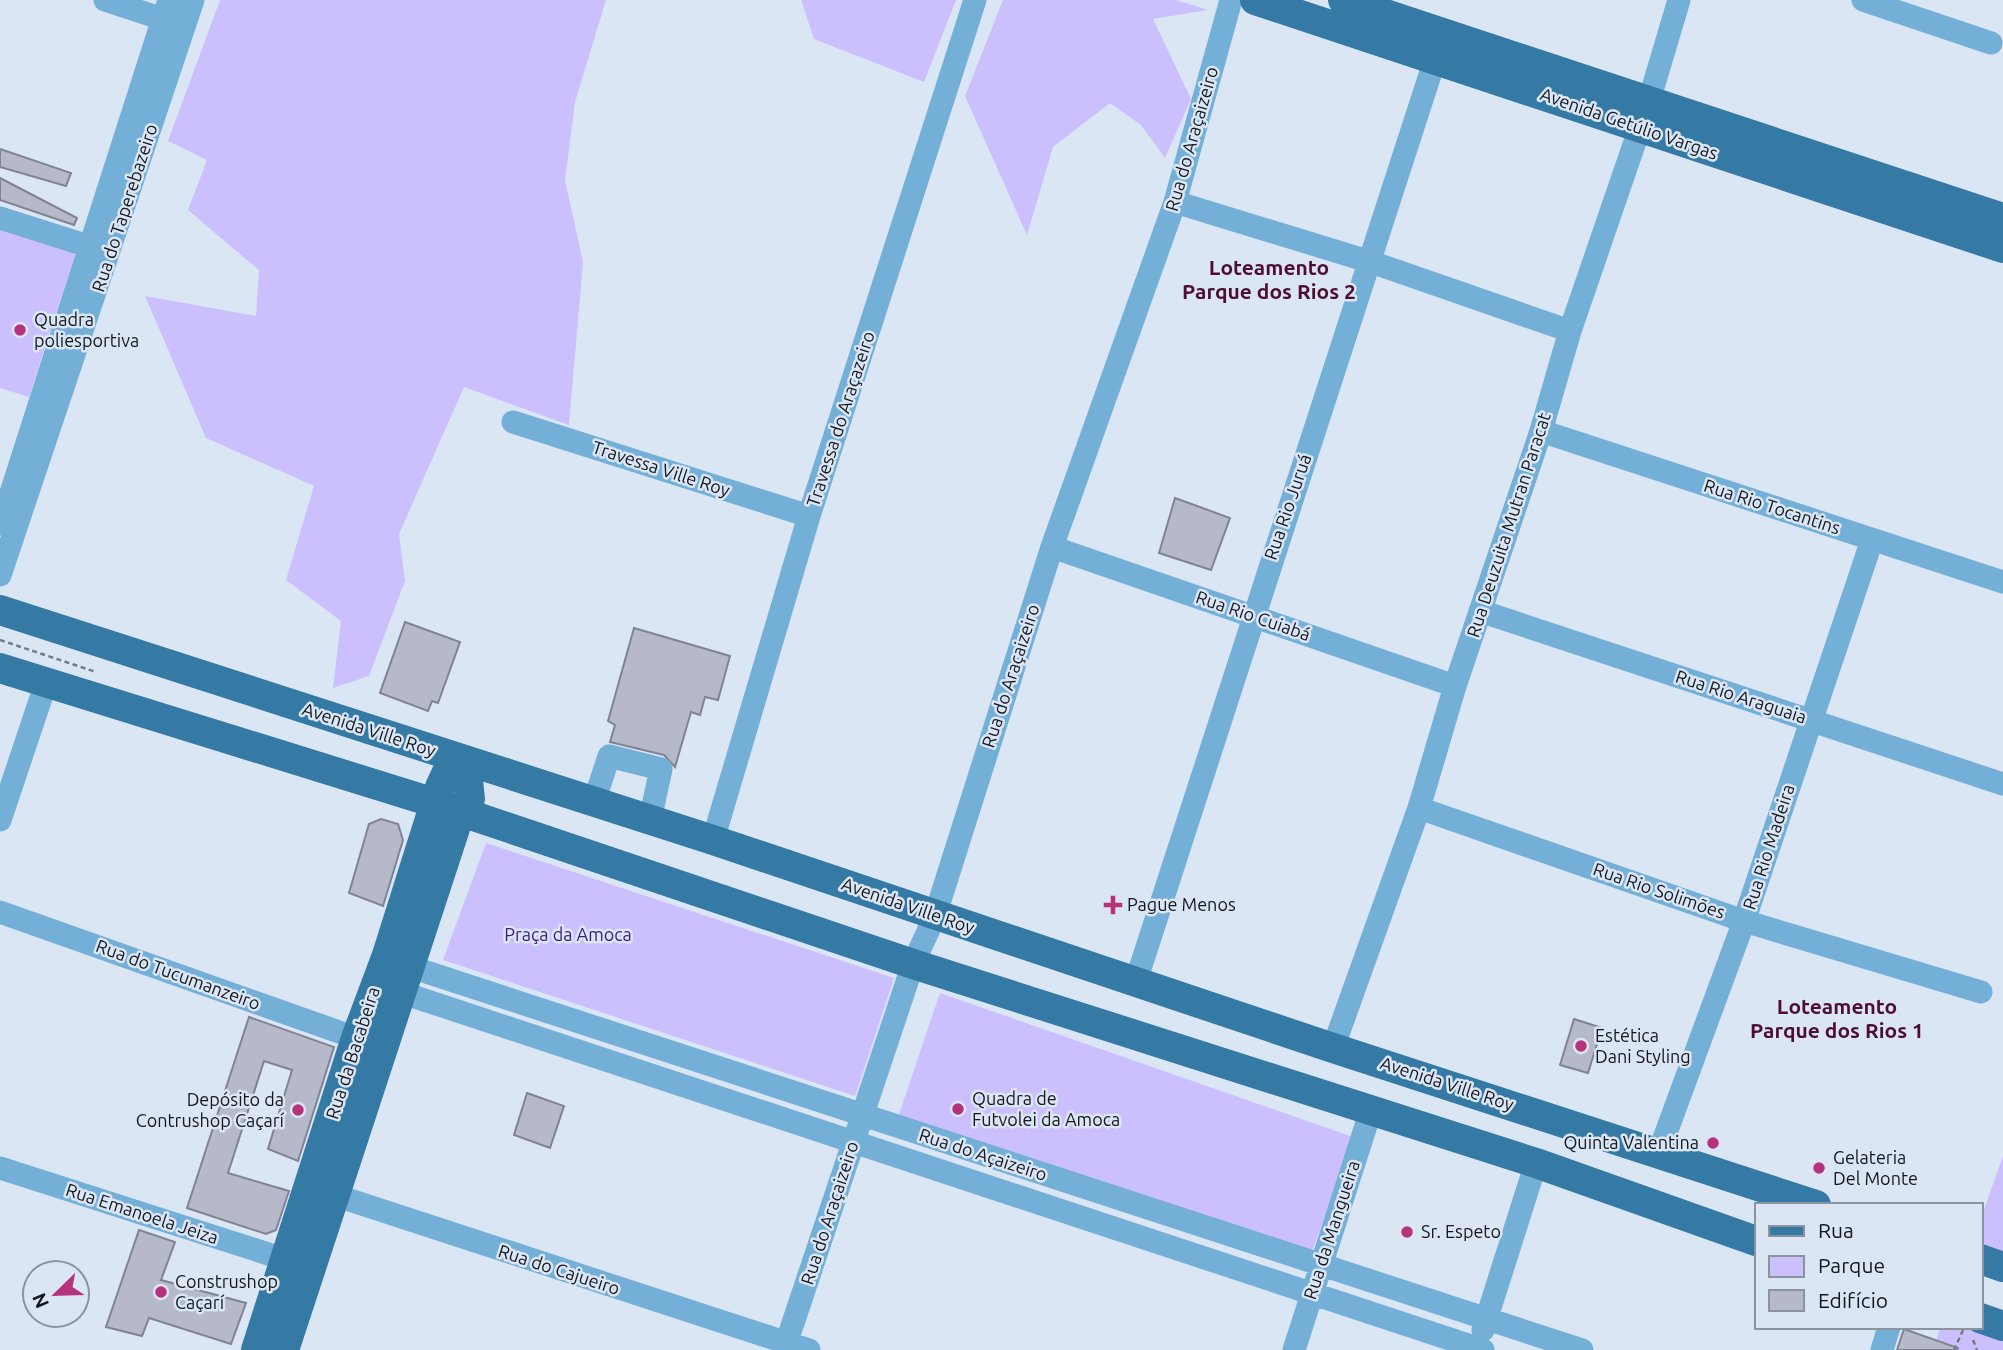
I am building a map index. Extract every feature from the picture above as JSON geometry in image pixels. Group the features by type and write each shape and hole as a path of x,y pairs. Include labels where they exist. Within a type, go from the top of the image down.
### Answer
{"main road":[{"name":"Avenida Getúlio Vargas","path":"1255,0 1649,101 1940,212 2003,248"},
{"name":"Avenida Getúlio Vargas","path":"1343,0 1439,47 1639,129 1940,212 2003,218"},
{"name":"Avenida Ville Roy","path":"0,610 713,840 1333,1048 1810,1203"},
{"path":"0,668 447,808 913,964 1536,1163 1755,1241"},
{"name":"Rua da Bacabeira","path":"256,1350 284,1259 323,1191 447,808 470,799 460,760"},
{"name":"Rua da Bacabeira","path":"284,1350 323,1191 356,1038 394,974"},
{"path":"1982,1260 2003,1267"},
{"path":"1982,1319 2003,1326"}],"street":[{"path":"105,0 166,9"},
{"name":"Rua do Taperebazeiro","path":"0,527 16,477 194,0"},
{"name":"Travessa do Araçazeiro","path":"713,840 809,516 975,0"},
{"name":"Rua do Araçaizeiro","path":"793,1348 862,1116 913,964 935,916 1052,547 1175,202 1231,0"},
{"name":"Rua Deuzuita Mutran Paracat","path":"1333,1048 1419,808 1455,686 1541,431 1570,331 1649,101 1679,0"},
{"path":"1863,0 1991,43"},
{"name":"Rua do Taperebazeiro","path":"100,250 166,9"},
{"name":"Rua Rio Juruá","path":"1136,981 1252,616 1371,262 1439,47"},
{"path":"1175,202 1371,262 1570,331"},
{"path":"0,218 100,250"},
{"name":"Travessa Ville Roy","path":"513,422 809,516"},
{"name":"Rua Rio Tocantins","path":"1541,431 2003,582"},
{"name":"Rua do Taperebazeiro","path":"0,575 16,477"},
{"name":"Rua Rio Madeira","path":"1659,1152 1744,920 1872,540"},
{"name":"Rua Rio Cuiabá","path":"1052,547 1455,686"},
{"name":"Rua Rio Araguaia","path":"1480,611 2003,784"},
{"path":"0,820 46,683"},
{"path":"594,802 609,756 661,769 650,820"},
{"name":"Rua Rio Solimões","path":"1419,808 1744,920 1981,992"},
{"name":"Rua do Tucumanzeiro","path":"0,912 356,1038"},
{"name":"Rua do Açaizeiro","path":"394,974 862,1116 1582,1350"},
{"name":"Rua do Açaizeiro","path":"394,974 853,1143 1479,1349"},
{"name":"Rua da Mangueira","path":"1294,1350 1371,1110"},
{"path":"1479,1349 1486,1318 1536,1163"},
{"name":"Rua Emanoela Jeiza","path":"0,1168 284,1259"},
{"name":"Rua do Cajueiro","path":"323,1191 793,1348"},
{"path":"1882,1350 1888,1329"}],"path":[{"path":"1954,1350 1963,1329"}],"green space":[{"path":"220,0 606,0 575,102 565,180 583,262 569,425 464,387 399,534 405,581 369,676 333,688 341,621 286,580 314,486 206,438 145,296 256,316 259,270 188,210 207,160 168,141"},
{"path":"801,0 956,0 924,82 814,39"},
{"path":"1003,0 1176,0 1208,10 1153,19 1191,99 1165,158 1141,125 1110,103 1053,147 1027,235 965,96"},
{"path":"0,227 76,251 29,397 0,388"},
{"name":"Praça da Amoca","path":"486,843 894,978 855,1096 443,960"},
{"path":"940,993 1353,1137 1312,1252 897,1120"},
{"path":"2003,1156 2003,1251 1982,1245 1982,1215"},
{"path":"1982,1328 2003,1335 2003,1350 1934,1350 1939,1329"}],"building":[{"path":"0,149 71,173 66,186 0,167"},
{"path":"0,178 77,218 74,225 0,200"},
{"path":"1175,498 1230,518 1211,570 1159,553"},
{"path":"405,622 460,642 438,703 432,701 428,711 380,693"},
{"path":"634,628 730,656 718,700 705,697 700,715 691,712 675,767 664,755 610,742 615,725 608,721"},
{"path":"381,819 398,824 403,840 383,906 349,893 369,824"},
{"name":"Depósito da Contrushop Caçarí","path":"249,1017 334,1047 298,1161 268,1149 292,1070 264,1061 228,1173 289,1191 276,1230 266,1234 187,1208"},
{"name":"Estética Dani Styling","path":"1574,1019 1602,1028 1588,1073 1560,1065"},
{"path":"527,1093 564,1106 550,1148 514,1135"},
{"name":"Construshop Caçarí","path":"139,1230 175,1242 161,1280 246,1303 231,1344 149,1318 142,1336 106,1327"},
{"path":"1904,1329 1958,1348 1897,1350"}],"place":[{"name":"Quadra poliesportiva","path":"20,330"},
{"name":"Pague Menos","path":"1113,905"},
{"name":"Estética Dani Styling","path":"1581,1046"},
{"name":"Quadra de Futvolei da Amoca","path":"958,1109"},
{"name":"Depósito da Contrushop Caçarí","path":"298,1110"},
{"name":"Quinta Valentina","path":"1713,1143"},
{"name":"Gelateria Del Monte","path":"1819,1168"},
{"name":"Sr. Espeto","path":"1407,1232"},
{"name":"Construshop Caçarí","path":"161,1292"}],"district":[{"name":"Loteamento Parque dos Rios 2","path":"1269,280"},
{"name":"Loteamento Parque dos Rios 1","path":"1837,1019"}]}
